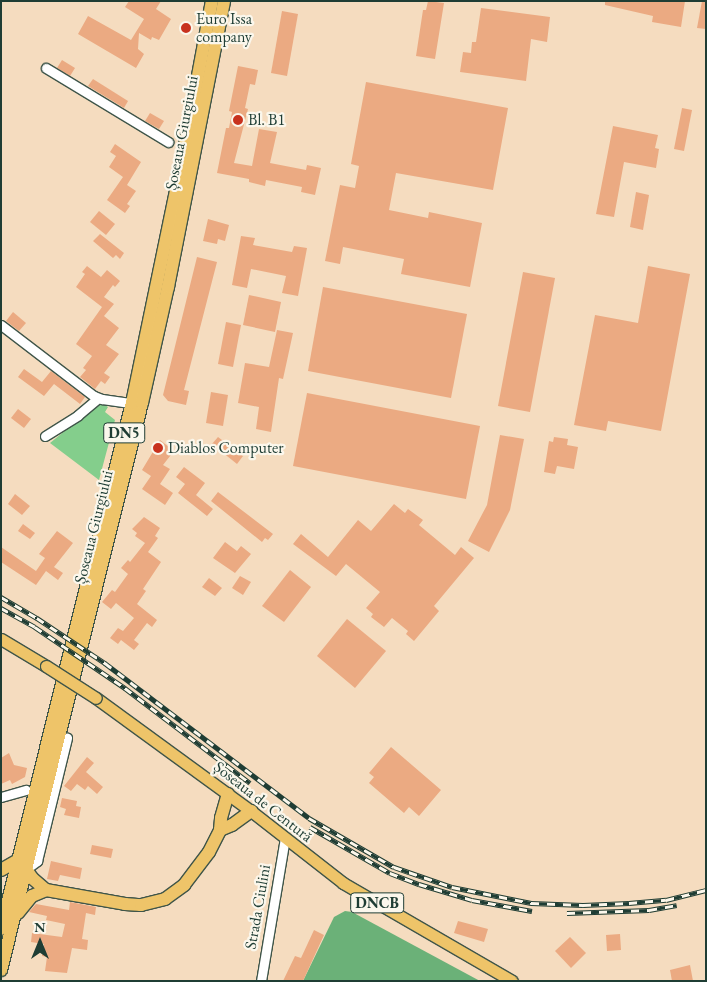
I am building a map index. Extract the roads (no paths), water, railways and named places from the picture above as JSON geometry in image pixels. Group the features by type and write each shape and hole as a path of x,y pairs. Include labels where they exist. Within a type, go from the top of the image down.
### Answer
{"highway":[{"name":"Șoseaua Giurgiului","path":"22,864 132,403 181,169 212,1"},
{"name":"Șoseaua Giurgiului","path":"1,970 5,925 164,307 224,1"},
{"path":"1,870 22,864 32,878 46,890 125,904 142,905 164,899 175,893 193,874 220,830 220,818 228,794"},
{"path":"220,830 232,825 251,811"},
{"path":"5,925 32,896 46,890"},
{"path":"1,893 5,925"}],"main road":[{"name":"Șoseaua de Centură","path":"1,639 96,698 251,811 326,871 360,894 512,981"}],"street":[{"path":"46,68 168,142"},
{"path":"1,325 98,398 132,403"},
{"path":"45,436 78,415 98,398"},
{"path":"22,864 37,861 67,738"},
{"path":"1,797 26,790"},
{"name":"Strada Ciulini","path":"261,981 285,838"}],"railway":[{"path":"1,597 37,618 105,663 309,818 394,867 452,887 531,903 583,905 629,903 666,900 706,890"},
{"path":"1,608 35,627 125,688 250,783"},
{"path":"310,827 390,873 419,884 472,900 532,911"},
{"path":"567,913 649,910 677,905"}],"place":[{"name":"Euro Issa company","path":"186,28"},
{"name":"Bl. B1","path":"238,120"},
{"name":"Diablos Computer","path":"158,448"}]}
